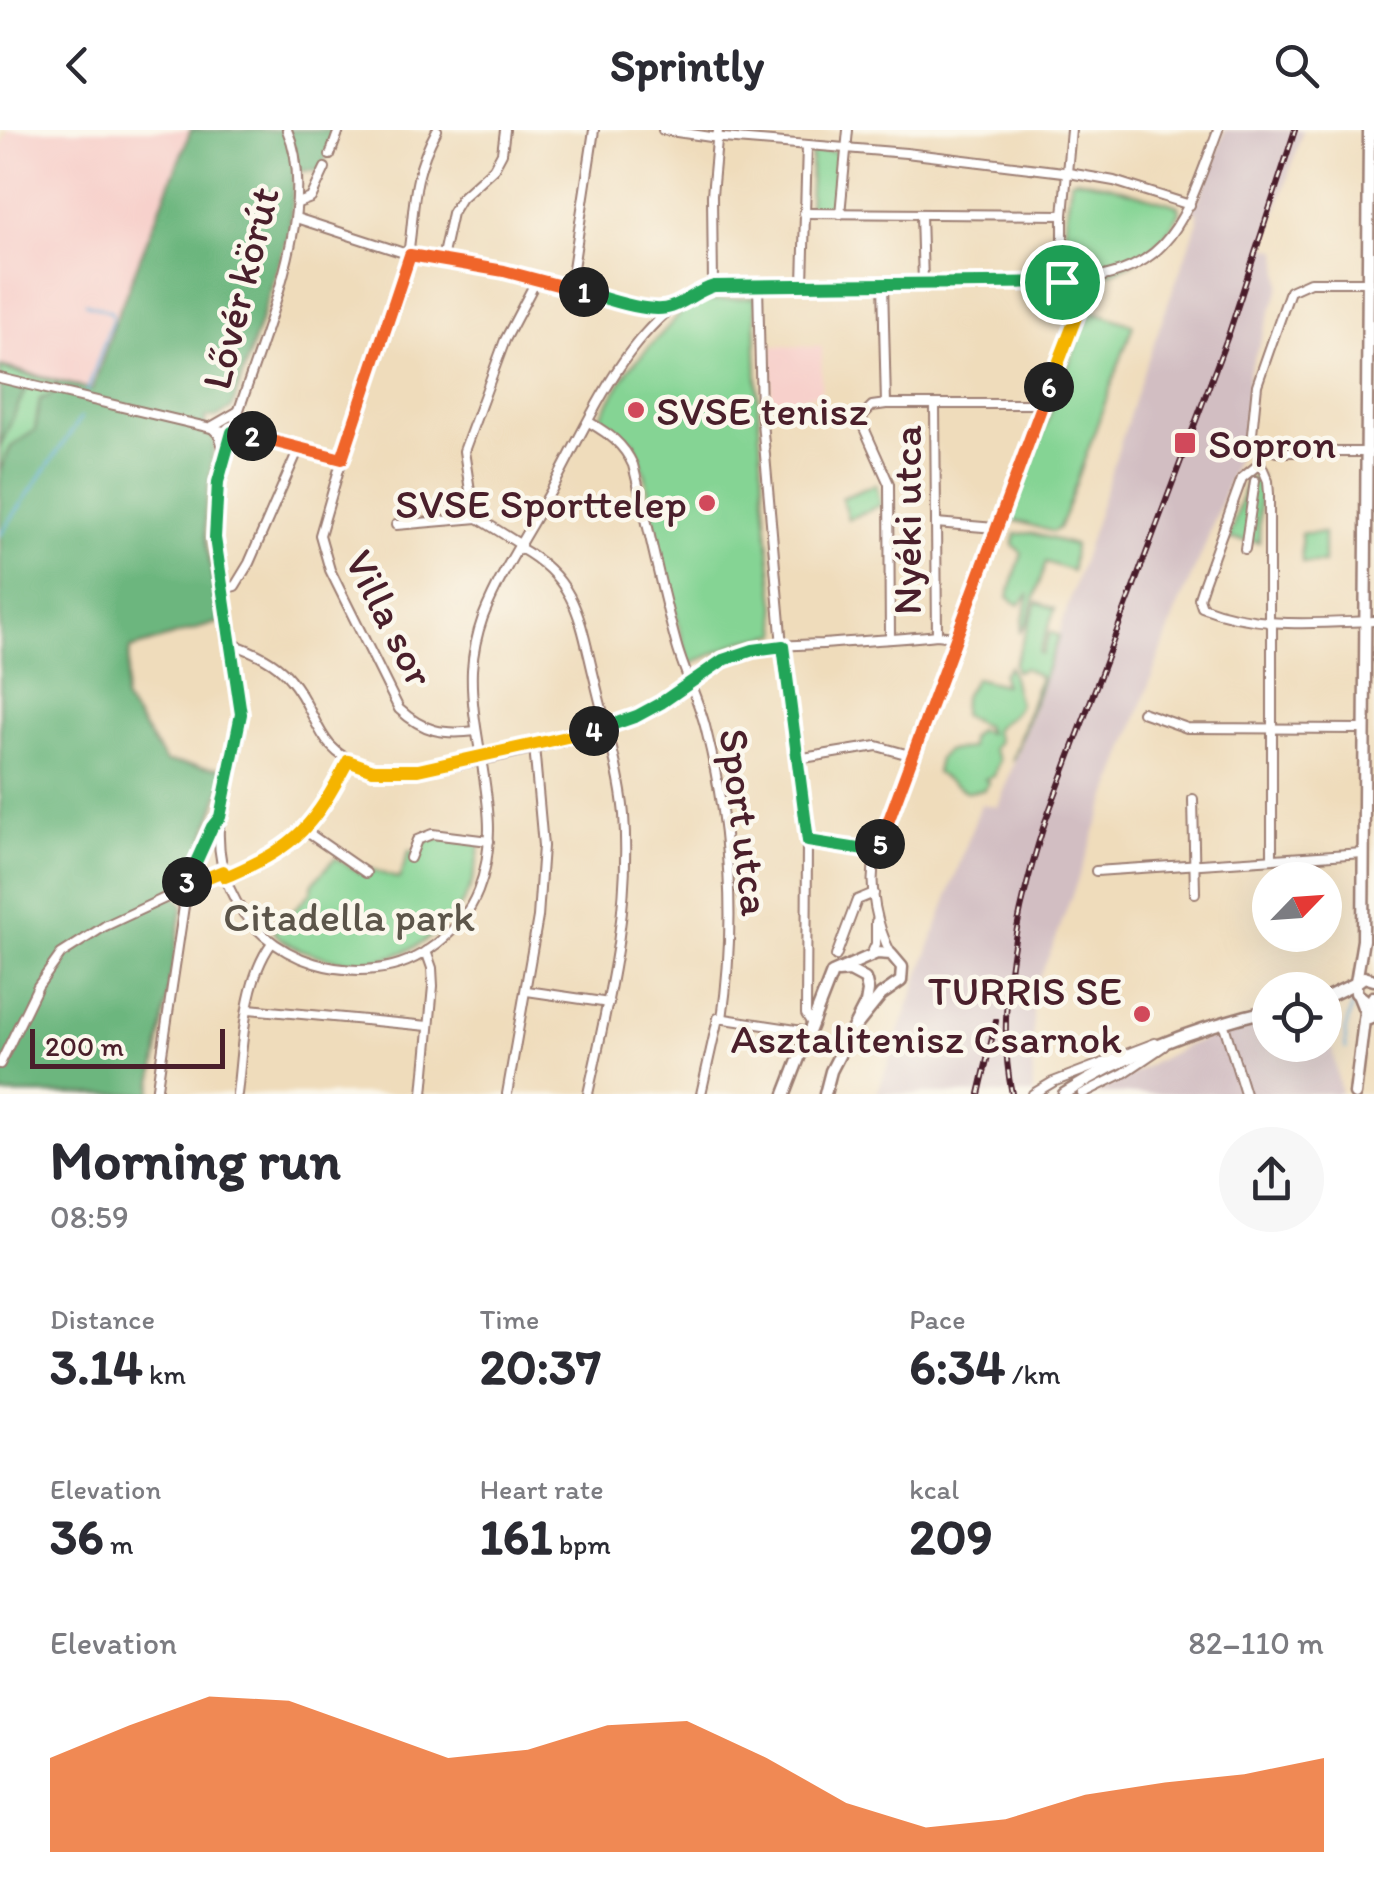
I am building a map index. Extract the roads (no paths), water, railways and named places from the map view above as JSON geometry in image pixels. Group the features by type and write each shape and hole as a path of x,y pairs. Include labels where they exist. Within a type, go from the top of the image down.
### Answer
{"main road":[{"path":"1359,1093 1364,1012 1356,982 1363,940 1369,765 1364,729 1370,621 1369,130"},
{"path":"1363,940 1372,979"},
{"path":"786,1094 832,973 880,952 891,954 901,964 903,974 898,986 886,992 857,1025"},
{"path":"825,1094 831,1071 868,996 863,969 869,958"},
{"path":"832,973 850,970 876,990 886,992"},
{"path":"1342,990 1364,976 1372,979"},
{"path":"1342,997 1366,1000 1374,996"},
{"path":"1359,1093 1374,996"},
{"path":"1064,1094 1174,1040 1252,1015"}],"street":[{"name":"Lővér körút","path":"287,130 294,144 299,176 296,218 225,454 214,505 215,538 241,714 220,817 224,874 246,919 271,944 316,964 345,970 391,967 426,951 449,933 474,902 489,841 472,670 480,625 589,422 638,342 669,308 698,290 714,286"},
{"path":"330,155 339,130"},
{"name":"Villa sor","path":"436,130 416,174 410,255 320,534 324,557 399,708 432,732 476,732"},
{"path":"442,259 452,213 461,198 494,168 502,154 504,130"},
{"path":"570,288 594,130"},
{"path":"663,130 1067,172 1114,180 1190,205"},
{"path":"840,214 848,130"},
{"path":"1062,282 1071,130"},
{"path":"718,134 712,195 714,286 1090,281 1141,264 1169,238 1190,205 1218,130"},
{"path":"803,283 807,144"},
{"path":"298,203 310,198 324,168"},
{"path":"299,176 318,177"},
{"path":"804,213 1063,215"},
{"path":"922,214 922,283"},
{"path":"296,218 410,255 537,279 621,303 669,308"},
{"path":"537,279 505,340 464,451 472,504 478,518 552,570 574,602 624,816 619,944 588,1094"},
{"path":"891,954 874,893 872,876 877,852 1090,281"},
{"path":"1370,621 1270,623 1202,607 1199,598 1242,478 1258,465 1262,448 1252,429 1257,385 1288,295 1298,285 1371,282"},
{"path":"883,283 886,404"},
{"path":"720,1018 810,1028 806,1014 808,841 769,534 758,285"},
{"path":"0,378 342,459"},
{"path":"890,639 889,484 862,416 872,406 886,404 1042,404"},
{"name":"Nyéki utca","path":"935,404 937,635"},
{"path":"211,427 241,410"},
{"name":"Sport utca","path":"589,422 614,437 633,465 677,646 714,764 726,843 730,935 720,1018 702,1094"},
{"path":"211,427 220,436 225,454"},
{"path":"223,589 235,586 249,563 299,448"},
{"path":"1262,448 1371,452"},
{"path":"1258,465 1268,481 1269,494 1272,859"},
{"path":"1245,549 1255,481"},
{"path":"396,525 478,518"},
{"path":"936,523 995,528"},
{"path":"232,644 270,661 290,678 316,728 348,761 373,770 397,772 482,758 606,728 661,703 736,654 782,646 954,637"},
{"path":"1142,712 1186,728 1364,729"},
{"path":"508,1094 538,917 543,846 534,746"},
{"path":"798,759 877,746 912,756"},
{"path":"0,1064 38,986 62,954 105,926 178,891 268,859 290,845 319,815 348,761"},
{"path":"1193,798 1195,893"},
{"path":"178,891 193,872 220,817"},
{"path":"304,830 366,873"},
{"path":"410,858 417,840 432,834 489,841"},
{"path":"808,841 877,852"},
{"path":"1096,870 1363,854"},
{"path":"156,1094 184,906 178,891"},
{"path":"836,956 857,900 874,893"},
{"path":"869,958 876,944 877,913"},
{"path":"236,1094 258,964 271,944"},
{"path":"423,1094 433,986 426,951"},
{"path":"527,990 609,1004"},
{"path":"249,1009 428,1026"},
{"path":"1223,1022 1245,1094"},
{"path":"1033,1094 1138,1048 1174,1040"},
{"path":"1082,1094 1174,1040"}],"waterway":[{"path":"85,303 111,312 113,317 87,392"},
{"path":"0,535 81,418"},
{"path":"1346,1049 1345,1031 1352,1005"}],"railway":[{"path":"1012,1094 1007,1062 1008,992 1018,922 1035,853 1229,333 1295,130"},
{"path":"979,1094 996,1021"}],"place":[{"name":"SVSE tenisz","path":"636,410"},
{"name":"Sopron","path":"1185,443"},
{"name":"SVSE Sporttelep","path":"707,503"},
{"name":"TURRIS SE Asztalitenisz Csarnok","path":"1142,1014"}],"park label":[{"name":"Citadella park","path":"349,916"}]}
